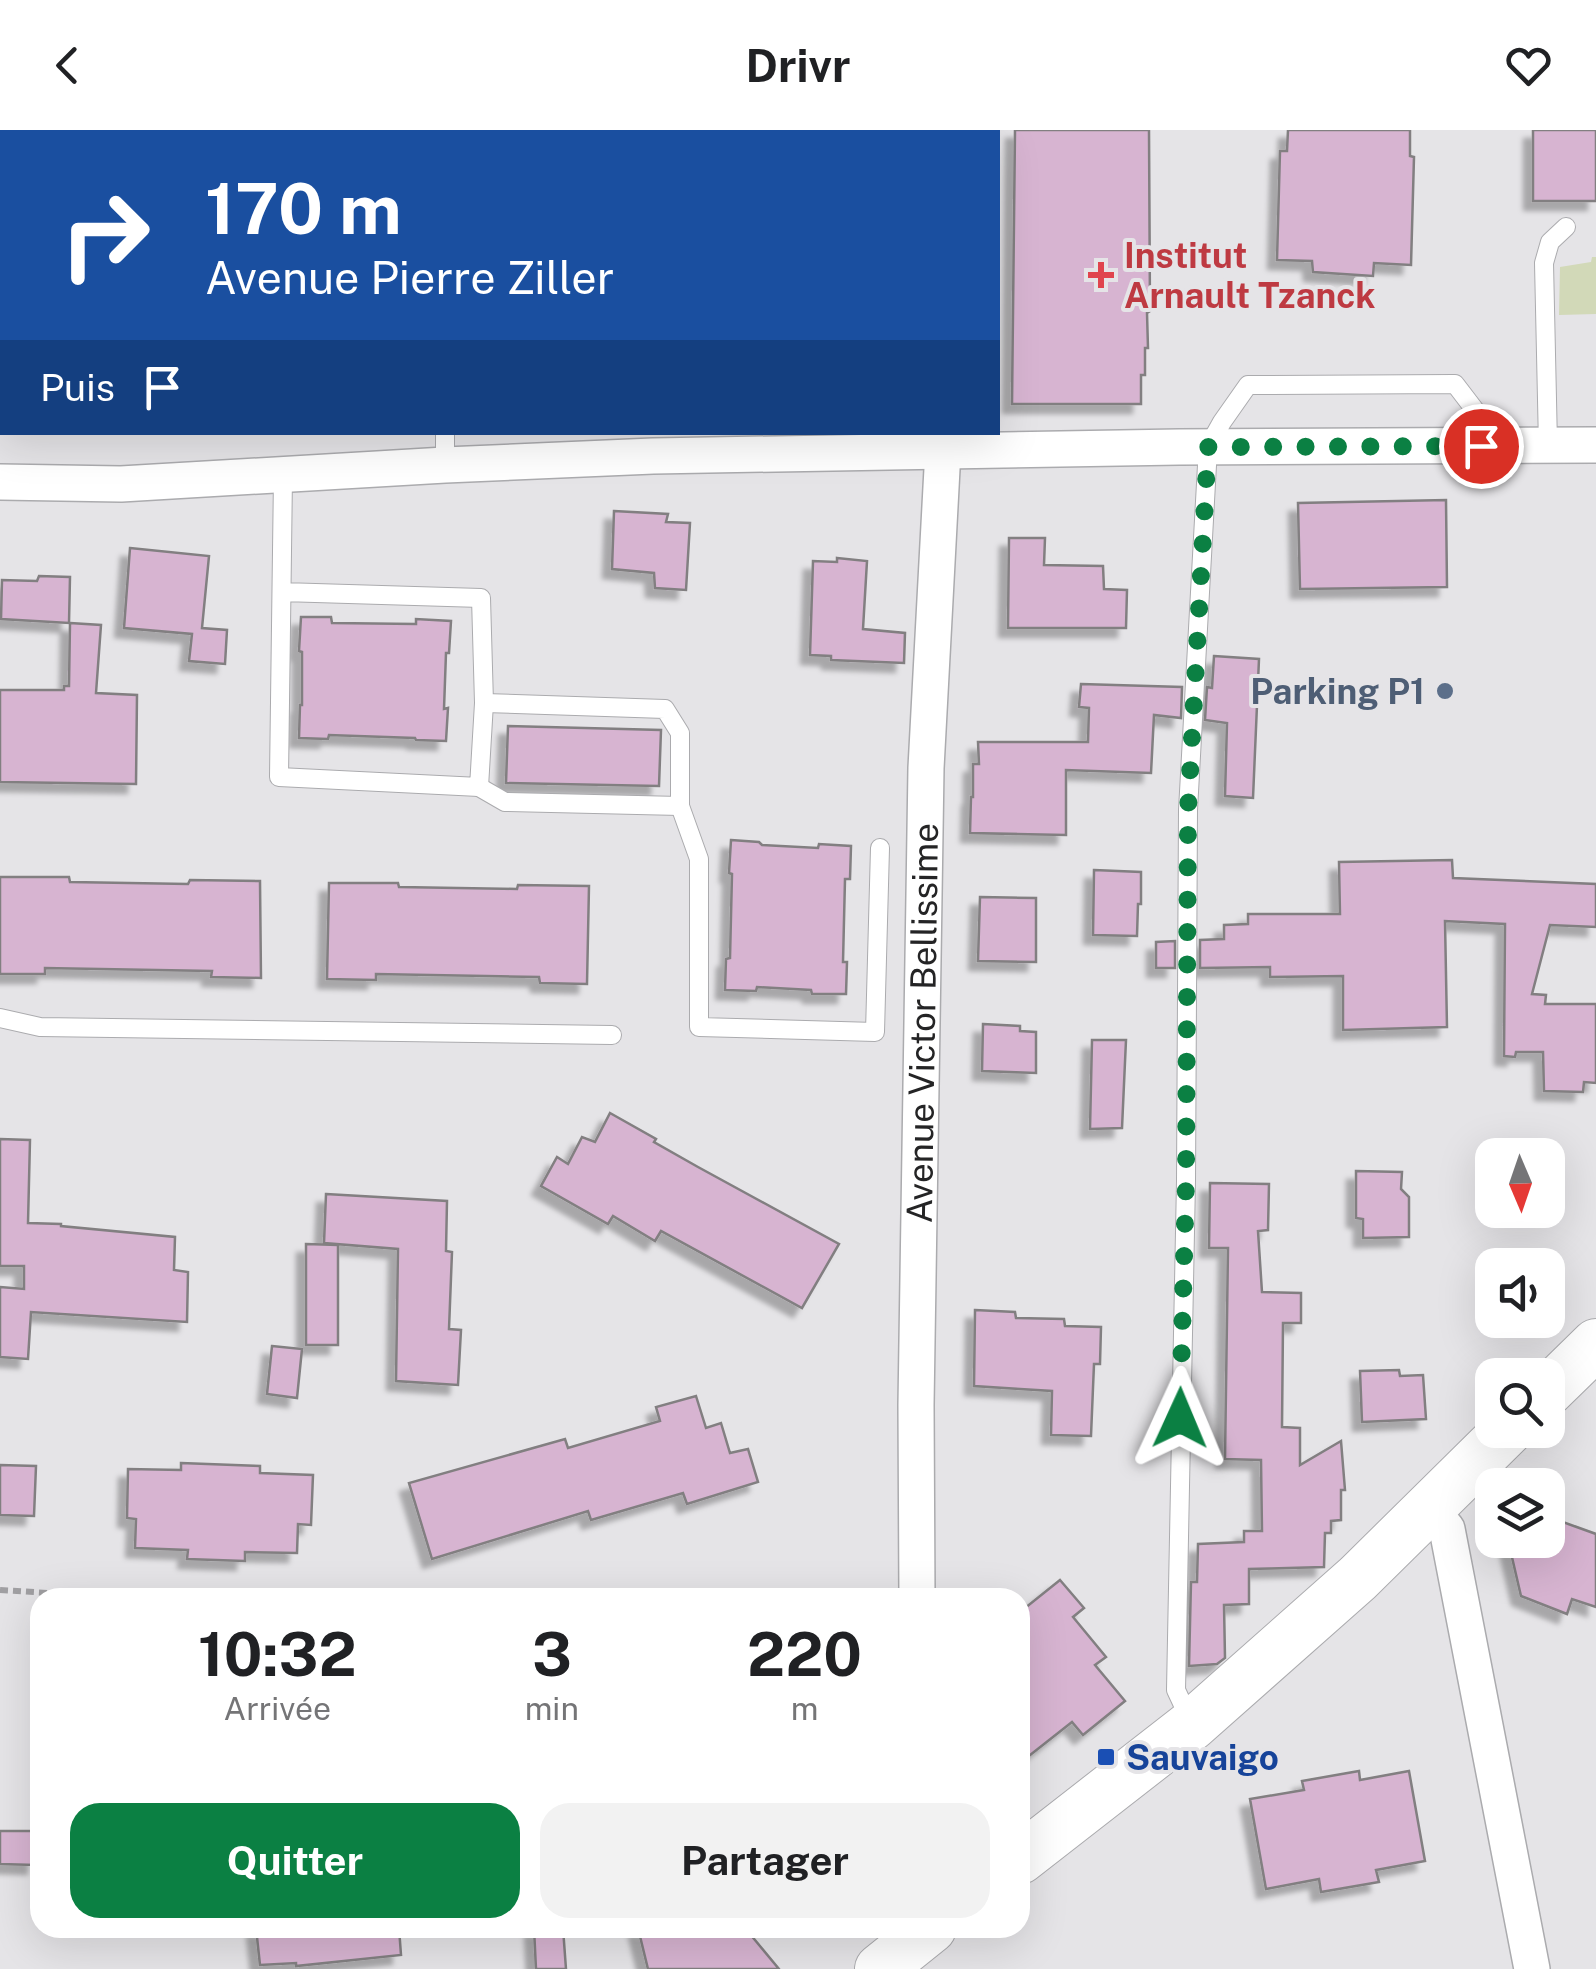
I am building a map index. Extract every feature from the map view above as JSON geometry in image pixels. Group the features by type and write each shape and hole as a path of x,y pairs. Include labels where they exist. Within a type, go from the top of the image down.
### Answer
{"main road":[{"path":"1565,1375 1596,1344"},
{"path":"1030,1851 1192,1725 1358,1578 1490,1448"}],"street":[{"path":"0,482 107,485 283,476 445,449 653,444 943,450 979,441 1208,447 1596,445"},
{"name":"Avenue Victor Bellissime","path":"918,1588 916,1405 926,768 943,450"},
{"path":"1430,1508 1447,1530 1532,1969"}],"lane":[{"path":"1548,445 1544,263 1550,242 1566,227"},
{"path":"1192,1725 1176,1690 1186,1181 1188,810 1208,447 1248,385 1456,384 1480,418 1481,446"},
{"path":"283,476 279,777 480,787 505,802 680,806"},
{"path":"282,592 481,598 484,703 480,787"},
{"path":"484,703 665,708 680,734 680,806 698,859 699,1027 875,1032 880,848"},
{"path":"0,1018 40,1027 612,1035"}],"path":[{"path":"0,1590 30,1592"}],"green space":[{"path":"1596,257 1596,314 1559,315 1560,267 1591,262"}],"building":[{"name":"Institut Arnault Tzanck","path":"1015,130 1149,130 1150,311 1141,404 1012,404"},
{"path":"1288,130 1410,130 1410,156 1414,157 1411,265 1374,263 1373,276 1313,272 1312,261 1277,260 1280,151 1287,151"},
{"path":"1533,130 1596,130 1596,201 1533,201"},
{"path":"1446,500 1447,587 1300,589 1298,503"},
{"path":"614,511 668,514 666,522 690,523 686,590 655,588 654,573 612,569"},
{"path":"1009,538 1045,538 1044,565 1103,566 1104,589 1127,590 1126,628 1008,628"},
{"path":"130,548 209,556 202,628 227,630 225,664 189,661 192,634 124,628"},
{"path":"837,558 867,561 863,629 905,633 904,663 831,660 831,656 810,655 813,561 837,562"},
{"path":"39,576 70,577 69,623 1,619 2,580 37,581"},
{"path":"301,617 331,617 332,623 451,621 446,653 446,741 329,735 328,739 299,738"},
{"path":"70,623 101,625 96,693 137,695 136,784 0,782 0,690 64,690 64,686 69,686"},
{"path":"1214,656 1259,659 1253,798 1225,796 1227,723 1205,720"},
{"path":"1081,684 1182,687 1181,718 1154,715 1151,773 1066,770 1066,835 970,833 973,764 979,764 978,742 1088,742 1089,708 1079,707"},
{"path":"508,726 661,730 659,786 506,783"},
{"path":"731,840 818,848 819,844 851,846 850,879 845,879 846,994 757,987 756,991 725,990 726,959 730,958"},
{"path":"1452,860 1453,878 1596,884 1596,927 1550,925 1532,994 1546,995 1545,1004 1596,1004 1596,1083 1584,1082 1583,1092 1544,1091 1543,1052 1504,1056 1505,924 1445,921 1447,1027 1343,1030 1343,976 1270,977 1270,967 1200,968 1200,940 1224,939 1224,925 1248,924 1248,914 1340,914 1339,862"},
{"path":"1094,870 1141,872 1137,936 1093,935"},
{"path":"0,877 188,884 190,880 260,881 261,978 211,977 212,971 45,968 45,974 0,974"},
{"path":"329,883 517,889 518,885 589,886 587,984 540,983 539,977 376,974 376,980 327,979"},
{"path":"980,897 1036,898 1036,962 978,961"},
{"path":"1175,941 1175,968 1156,968 1156,942"},
{"path":"983,1024 1020,1026 1020,1031 1036,1032 1036,1073 982,1071"},
{"path":"1092,1040 1126,1040 1122,1128 1090,1129"},
{"path":"610,1113 656,1139 654,1142 839,1244 802,1308 661,1231 655,1241 613,1216 608,1224 541,1186 557,1157 568,1164 582,1137 595,1142"},
{"path":"0,1139 30,1140 28,1223 175,1237 174,1270 188,1272 187,1322 31,1312 28,1359 0,1357 0,1287 24,1289 24,1266 0,1266"},
{"path":"1356,1171 1402,1172 1401,1189 1409,1197 1409,1237 1363,1238 1363,1219 1356,1218"},
{"path":"1210,1183 1269,1184 1268,1230 1258,1231 1262,1292 1301,1293 1301,1323 1283,1323 1282,1427 1300,1428 1300,1465 1341,1441 1345,1490 1341,1490 1341,1520 1331,1521 1331,1533 1325,1533 1324,1567 1249,1569 1249,1604 1224,1605 1225,1658 1217,1664 1189,1666 1191,1582 1197,1582 1198,1544 1244,1542 1244,1531 1262,1531 1261,1460 1225,1459 1228,1248 1209,1248"},
{"path":"326,1194 447,1201 446,1251 452,1252 449,1329 461,1330 458,1385 396,1381 398,1249 324,1243"},
{"path":"306,1244 338,1245 338,1345 306,1345"},
{"path":"975,1310 1015,1312 1016,1318 1064,1319 1065,1326 1101,1327 1100,1364 1094,1364 1091,1436 1051,1435 1052,1391 974,1386"},
{"path":"272,1346 302,1349 297,1398 267,1394"},
{"path":"1399,1370 1400,1376 1423,1375 1426,1419 1362,1422 1360,1371"},
{"path":"696,1396 706,1428 721,1423 730,1453 748,1449 758,1482 687,1504 683,1493 591,1520 588,1511 432,1559 409,1483 565,1439 568,1448 660,1421 656,1407"},
{"path":"181,1463 260,1466 260,1473 313,1475 311,1525 298,1524 297,1553 245,1552 245,1561 187,1559 188,1550 135,1548 136,1519 127,1518 128,1469 181,1470"},
{"path":"0,1465 36,1466 34,1516 0,1515"},
{"path":"1565,1523 1596,1534 1596,1607 1572,1599 1567,1614 1521,1596 1512,1558 1565,1558"},
{"path":"1060,1580 1084,1608 1073,1617 1106,1657 1095,1665 1125,1701 1083,1735 1072,1722 1030,1755 1030,1604"},
{"path":"1359,1771 1360,1780 1409,1771 1425,1861 1376,1870 1379,1882 1321,1892 1319,1879 1266,1889 1250,1799 1304,1790 1302,1781"},
{"path":"0,1831 30,1831 30,1865 0,1864"},
{"path":"257,1938 400,1938 401,1955 296,1966 260,1965"},
{"path":"534,1938 564,1938 566,1969 536,1969"},
{"path":"640,1938 753,1938 779,1969 648,1969"}],"place":[{"name":"Institut Arnault Tzanck","path":"1101,275"},
{"name":"Parking P1","path":"1445,691"},
{"name":"Sauvaigo","path":"1106,1757"}],"route":[{"path":"1180,1418 1188,810 1208,447 1481,446"}]}
